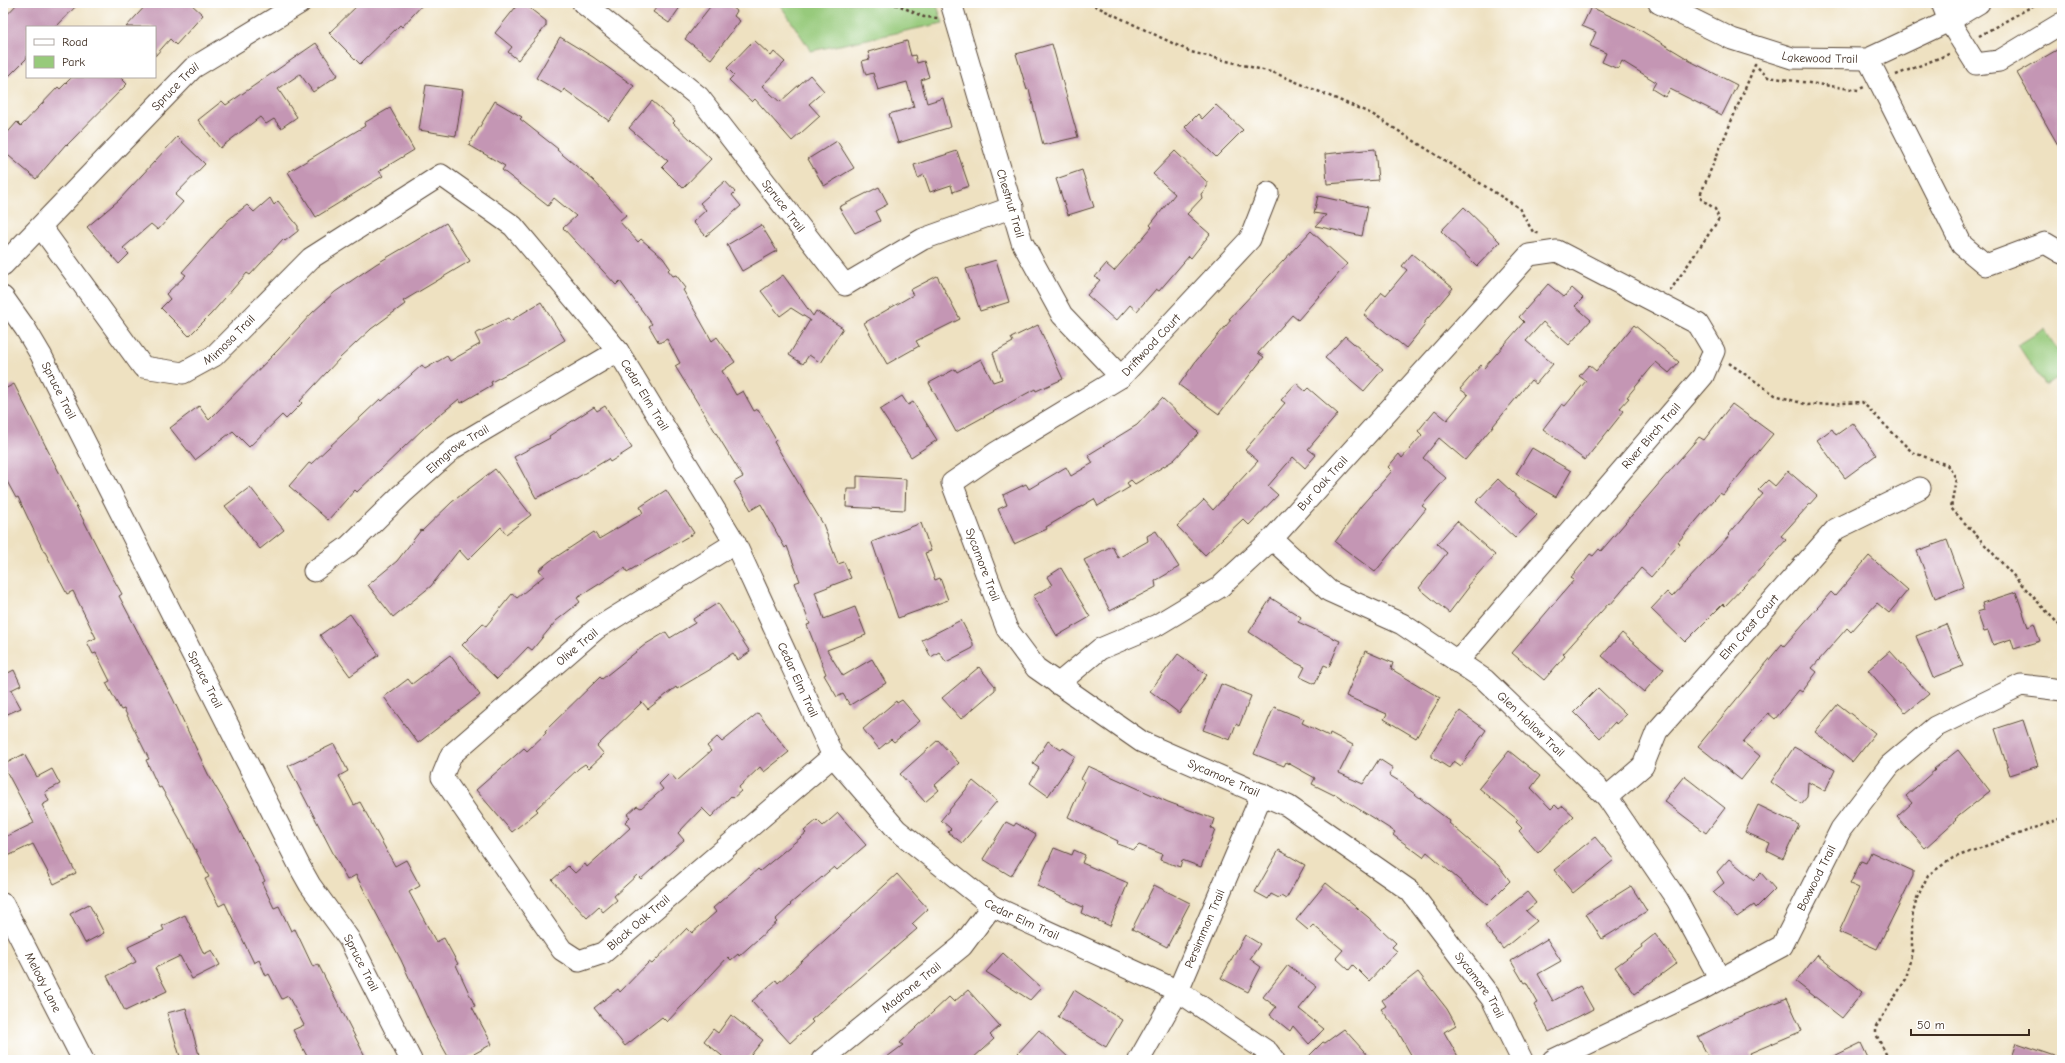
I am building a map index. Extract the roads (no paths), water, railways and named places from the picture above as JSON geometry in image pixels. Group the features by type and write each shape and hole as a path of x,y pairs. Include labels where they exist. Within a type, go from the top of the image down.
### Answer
{"street":[{"name":"Spruce Trail","path":"3,265 193,68 300,3"},
{"name":"Spruce Trail","path":"583,3 699,97 845,285 923,239 1013,208"},
{"name":"Lakewood Trail","path":"1659,3 1732,39 1792,58 1868,59 1946,12 1979,3"},
{"name":"Chestnut Trail","path":"953,9 1022,242 1062,315 1121,378"},
{"path":"1946,12 1976,64 1999,61 2062,23"},
{"path":"1868,59 1962,245 1986,265 2045,243 2062,253"},
{"name":"Mimosa Trail","path":"41,227 144,367 183,374 214,356 311,258 441,174"},
{"name":"Cedar Elm Trail","path":"441,174 513,226 618,351 735,543 833,756 897,830 992,906 1178,991 1268,1052 1274,1060"},
{"name":"Driftwood Court","path":"952,483 997,452 1121,378 1250,239 1268,193"},
{"name":"Bur Oak Trail","path":"1058,684 1100,649 1157,625 1220,587 1272,539 1529,255 1557,251"},
{"name":"River Birch Trail","path":"1457,662 1703,376 1714,350 1698,324 1557,251"},
{"name":"Spruce Trail","path":"3,297 25,328 41,355 301,870 349,939 411,1060"},
{"name":"Elmgrove Trail","path":"314,571 349,546 402,494 455,447 618,351"},
{"name":"Sycamore Trail","path":"952,483 1007,629 1036,668 1142,742 1288,806 1410,891 1492,999 1522,1060"},
{"name":"Elm Crest Court","path":"1607,797 1643,766 1657,731 1836,529 1920,488"},
{"name":"Glen Hollow Trail","path":"1272,539 1329,591 1402,624 1485,680 1607,797 1677,900 1720,979"},
{"name":"Olive Trail","path":"442,777 452,755 596,629 735,543"},
{"name":"Boxwood Trail","path":"1553,1060 1720,979 1782,946 1841,829 1890,765 1935,727 2021,685 2062,690"},
{"name":"Black Oak Trail","path":"442,777 562,950 579,961 603,953 833,756"},
{"name":"Persimmon Trail","path":"1139,1060 1178,991 1262,794"},
{"name":"Melody Lane","path":"3,904 83,1060"},
{"name":"Madrone Trail","path":"822,1060 962,946 992,906"}]}
